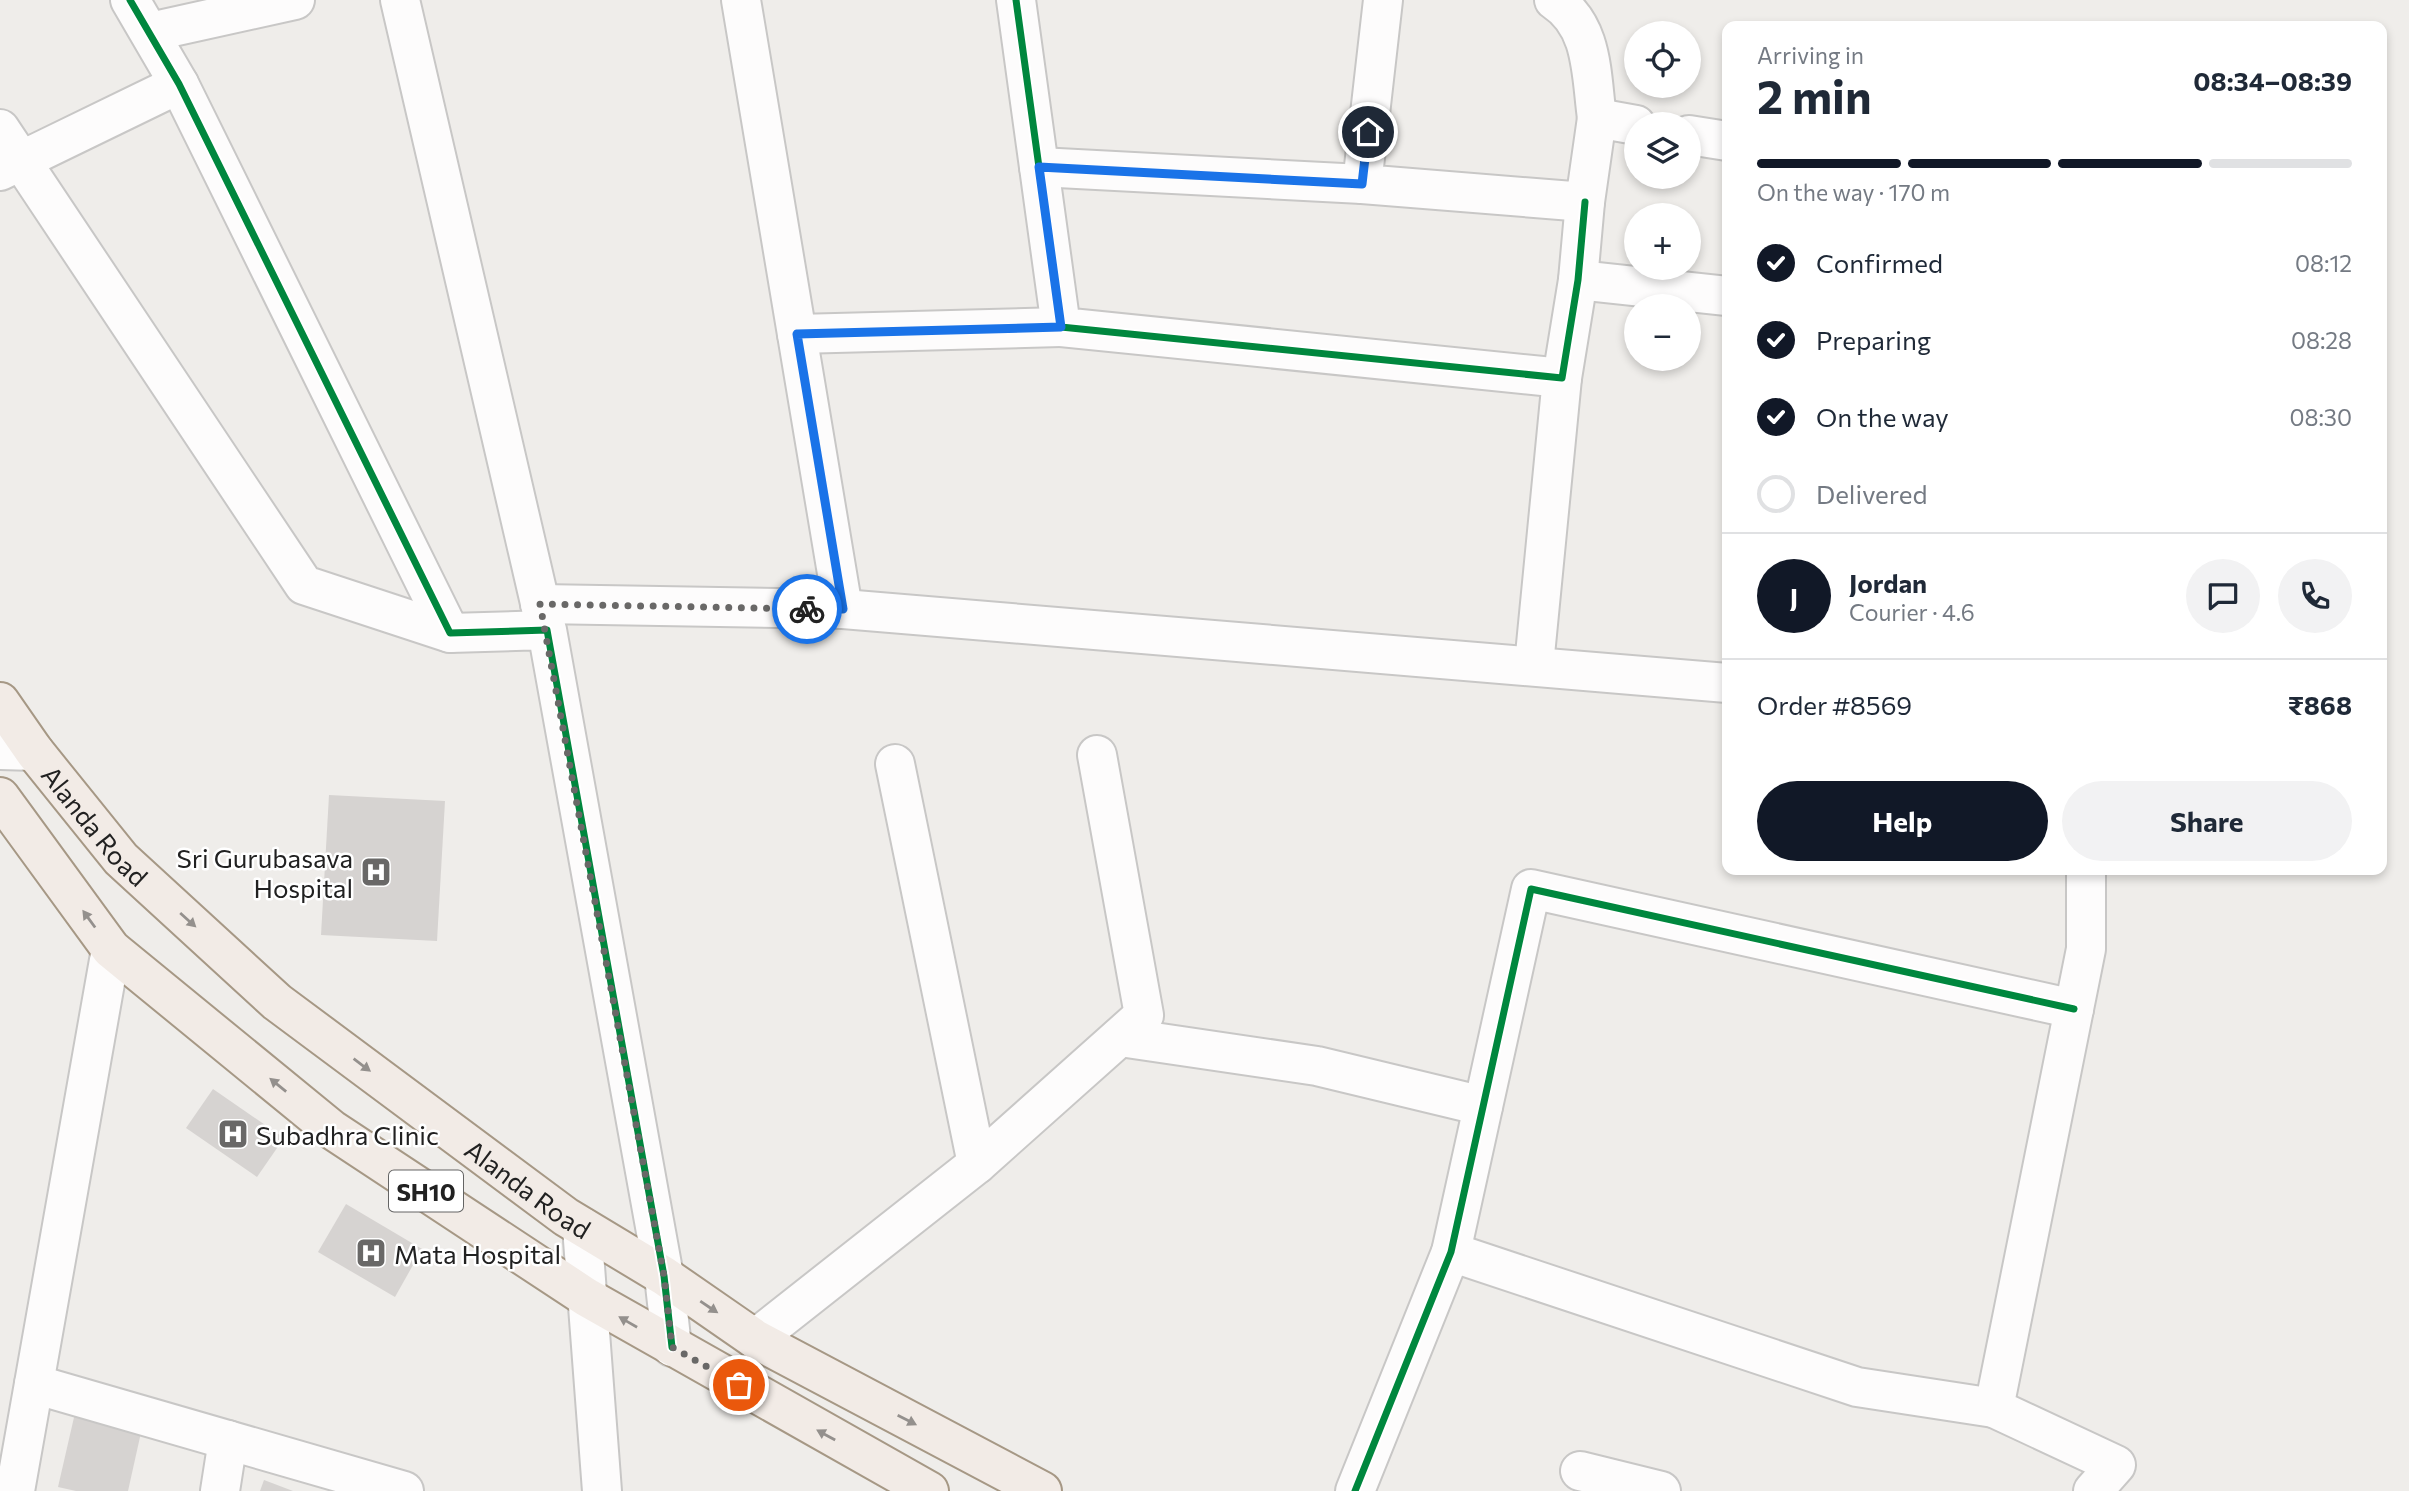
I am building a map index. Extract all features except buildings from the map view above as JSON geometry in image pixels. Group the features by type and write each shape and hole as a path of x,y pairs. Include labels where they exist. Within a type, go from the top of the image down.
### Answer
{"main road":[{"name":"Alanda Road","path":"0,702 17,751 121,859 277,1002 582,1227 664,1276 755,1339 1042,1491"},
{"name":"SH10","path":"0,797 111,949 331,1129 586,1297 929,1491"}],"street":[{"path":"130,0 179,84 450,633"},
{"path":"150,32 295,0"},
{"path":"400,0 543,617 664,1276 672,1347"},
{"path":"741,0 843,609"},
{"path":"1016,0 1061,327"},
{"path":"1362,184 1383,0"},
{"path":"1534,665 1562,378 1578,280 1585,202 1597,118 1587,43 1580,23 1554,0"},
{"path":"179,84 7,153 304,585 450,633 543,617 843,609 1722,683"},
{"path":"1597,118 1624,123"},
{"path":"1701,137 1722,140"},
{"path":"1039,167 1362,184 1585,202"},
{"path":"1578,280 1722,295"},
{"path":"797,334 1061,327 1562,378"},
{"path":"755,1339 977,1164 1144,1016 1097,755"},
{"path":"895,764 977,1164"},
{"path":"1994,1408 2086,949 2086,875"},
{"path":"1355,1491 1451,1252 1531,889 2074,1009"},
{"path":"15,1491 111,949"},
{"path":"1120,1037 1318,1066 1483,1106"},
{"path":"582,1227 602,1491"},
{"path":"1451,1252 1857,1387 1994,1408 2116,1465 2093,1491"},
{"path":"34,1384 404,1491"},
{"path":"220,1491 228,1440"},
{"path":"1580,1471 1661,1491"}],"cycle path":[{"path":"130,0 179,84 450,633 547,630 664,1276 672,1347"},
{"path":"1016,0 1061,327 1562,378 1578,280 1585,202"},
{"path":"1355,1491 1451,1252 1531,889 2074,1009"}],"way so far":[{"path":"739,1385 672,1347 664,1276 547,630 540,604 807,609"}],"place":[{"name":"Sri Gurubasava Hospital","path":"376,872"},
{"name":"Subadhra Clinic","path":"233,1134"},
{"name":"Mata Hospital","path":"371,1253"}],"route":[{"path":"807,609 843,609 797,334 1061,327 1039,167 1362,184 1368,132"}]}
